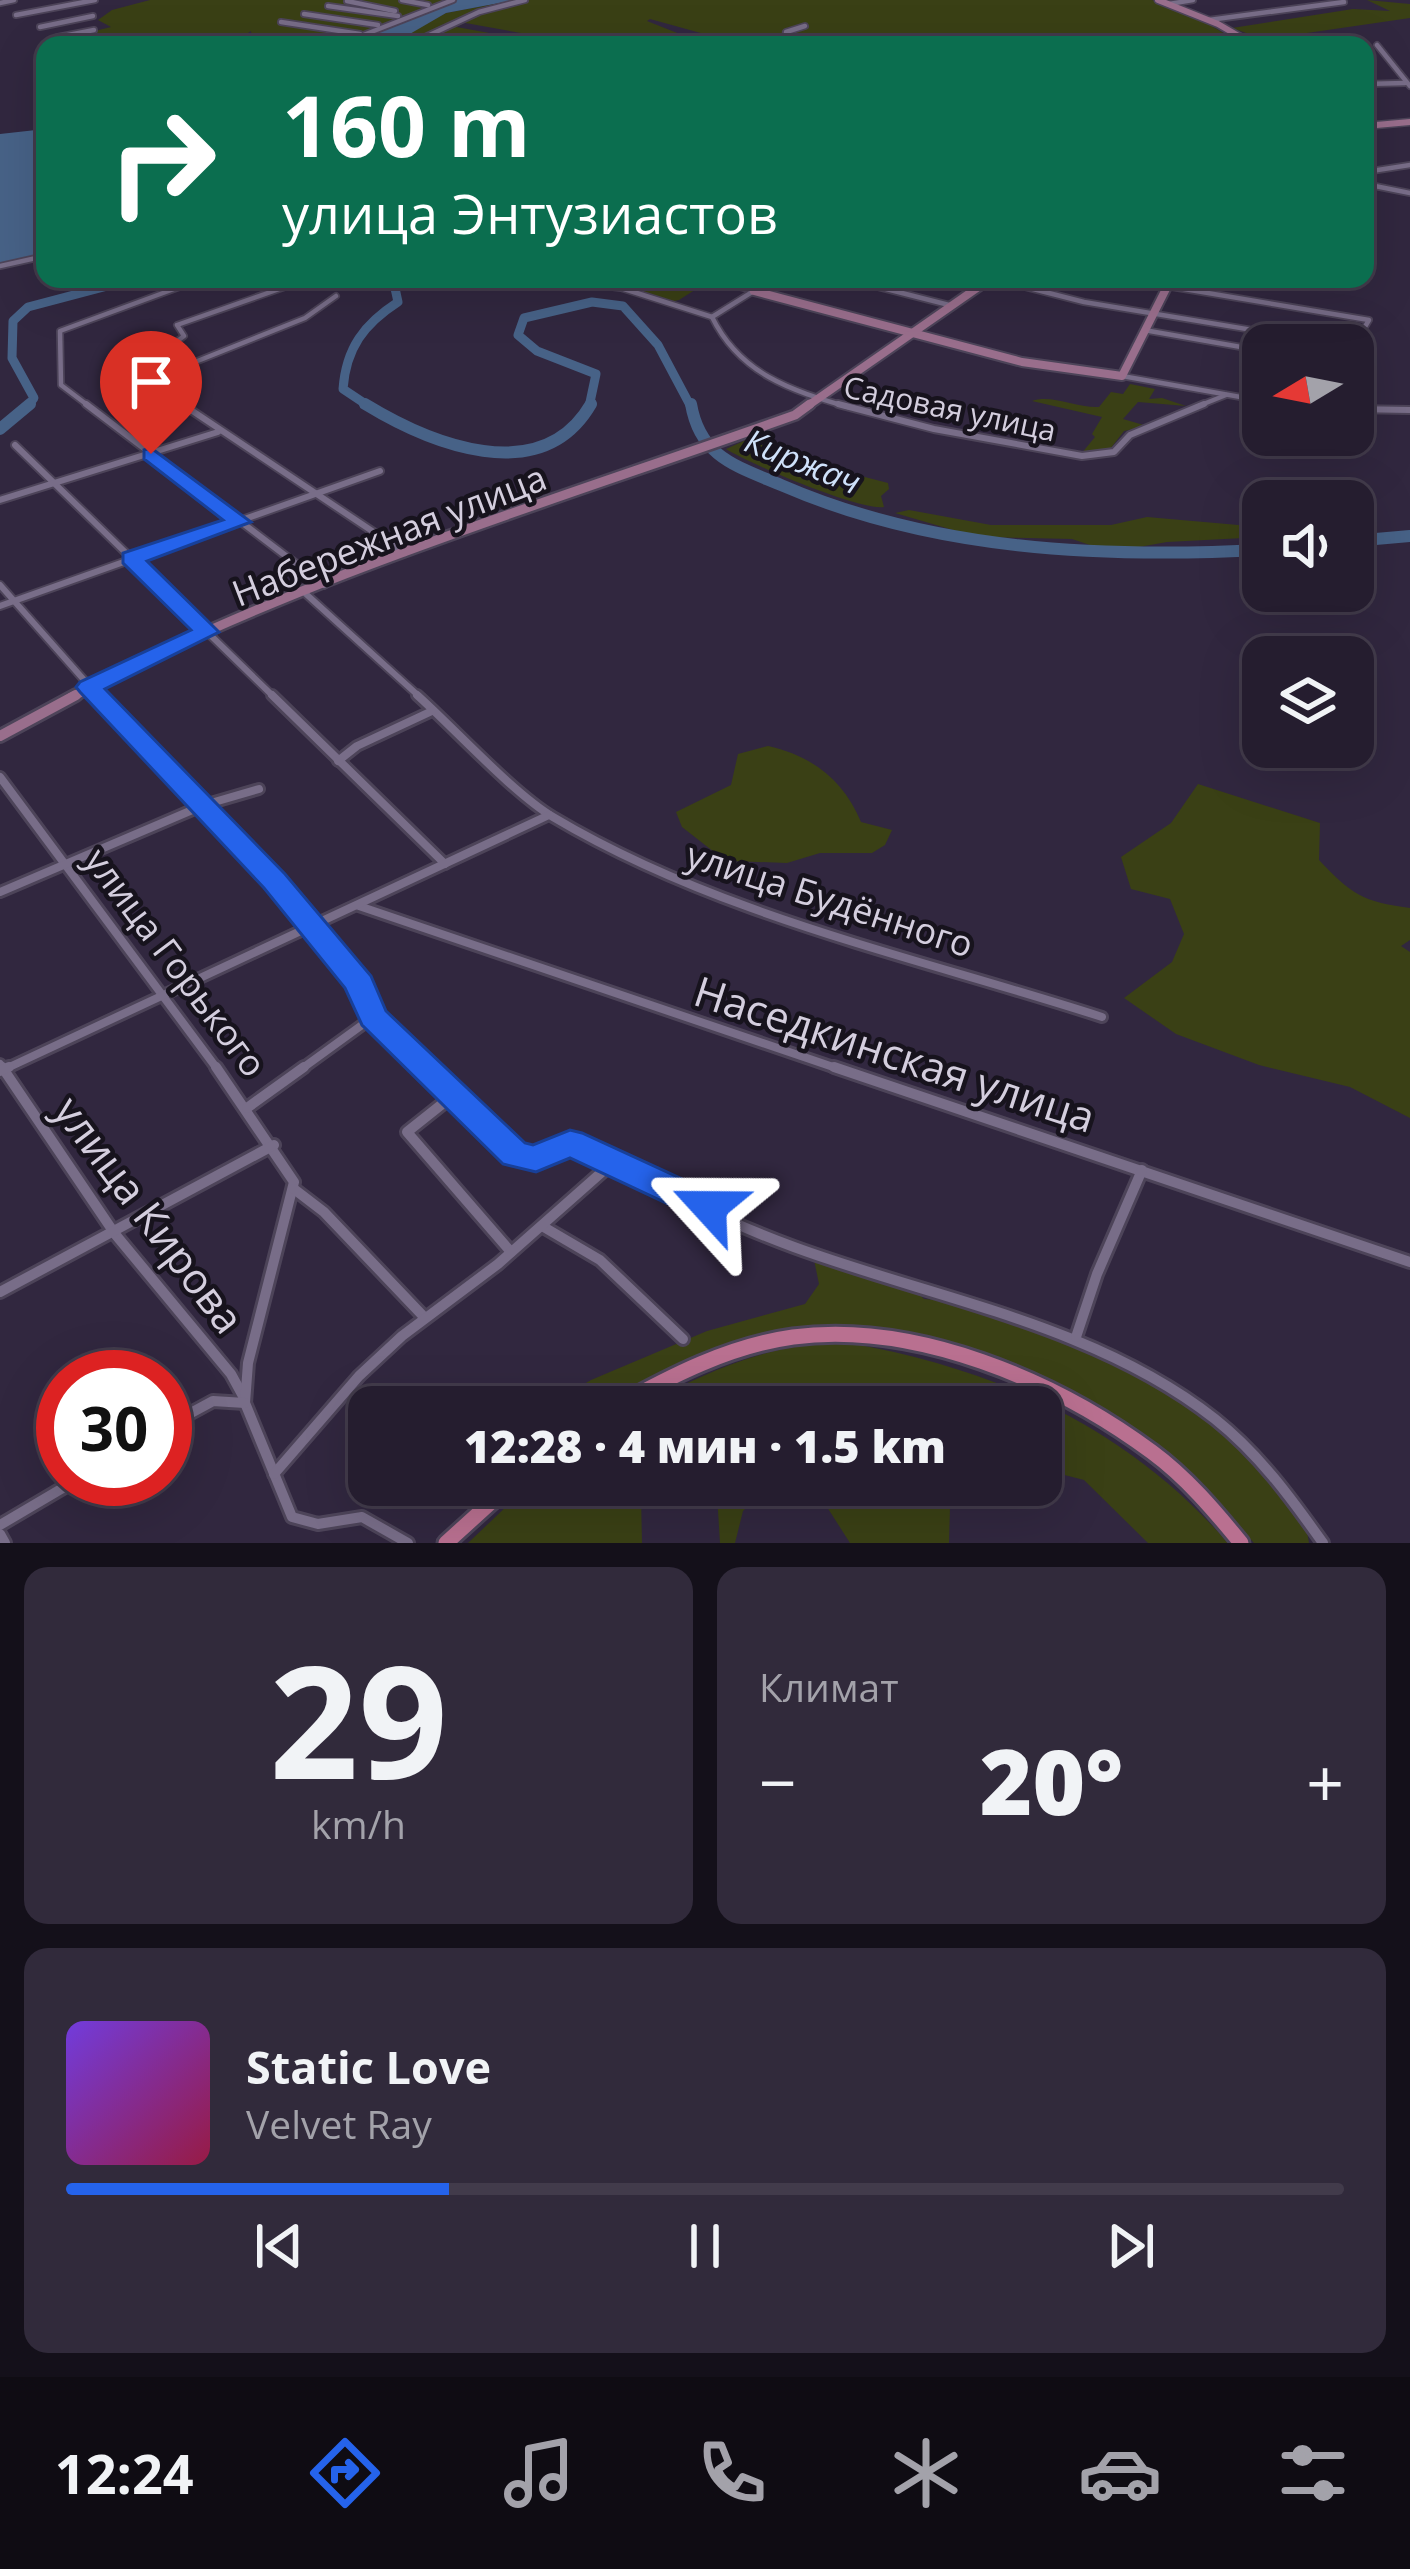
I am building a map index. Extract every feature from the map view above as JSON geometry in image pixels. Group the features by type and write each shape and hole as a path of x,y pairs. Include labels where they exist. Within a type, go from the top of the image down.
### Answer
{"main road":[{"path":"656,1386 698,1365 776,1341 821,1335 916,1348 1036,1386"},
{"path":"1062,1397 1132,1440 1203,1497 1241,1543"},
{"path":"446,1543 487,1506"}],"street":[{"path":"0,3 14,0"},
{"path":"16,15 95,0"},
{"path":"402,0 430,5"},
{"path":"357,36 453,0"},
{"path":"427,36 479,12 525,0"},
{"path":"1158,0 1238,36"},
{"path":"1169,4 1193,0"},
{"path":"347,1 408,14"},
{"path":"1209,20 1344,2"},
{"path":"328,6 400,16"},
{"path":"304,14 380,25"},
{"path":"40,27 93,16"},
{"path":"280,22 361,34"},
{"path":"791,36 786,32 805,26"},
{"path":"63,36 94,30"},
{"path":"1377,46 1409,84"},
{"path":"1374,84 1409,84"},
{"path":"1374,124 1410,122"},
{"path":"1374,171 1410,165"},
{"path":"1374,186 1410,193"},
{"path":"0,266 36,258"},
{"path":"174,288 60,331 61,385 325,586"},
{"path":"284,288 177,325 184,336 179,344 135,374 407,554"},
{"path":"621,288 712,317 759,288"},
{"path":"743,288 1022,362 1242,398"},
{"path":"882,288 953,306"},
{"name":"Набережная улица","path":"0,736 89,687 207,632 407,554 740,436 819,402 979,288"},
{"path":"1033,288 1242,329"},
{"path":"1121,376 1165,288"},
{"path":"1200,288 1369,320 1367,324"},
{"path":"145,382 305,317 336,296"},
{"name":"Садовая улица","path":"712,317 717,337 743,364 819,402 1101,456 1166,418 1226,395"},
{"path":"1144,330 1242,347"},
{"path":"1374,409 1410,410"},
{"path":"0,500 219,431"},
{"path":"15,445 34,469 55,483 446,864"},
{"path":"0,606 380,471"},
{"path":"0,585 310,926 359,984 373,1017 515,1155 536,1159 570,1143 794,1247 1076,1337 1172,1388 1249,1449 1293,1495 1323,1543"},
{"name":"улица Будённого","path":"306,594 549,815 712,894 1102,1017"},
{"path":"338,761 357,746 432,711"},
{"name":"улица Горького","path":"0,776 274,1145 294,1189 324,1212 425,1318"},
{"path":"0,892 204,805 259,789"},
{"path":"1,1068 549,815"},
{"name":"Наседкинская улица","path":"359,906 1410,1262"},
{"path":"247,1108 373,1017"},
{"name":"улица Кирова","path":"1,1068 115,1234 231,1375 245,1403"},
{"path":"451,1097 407,1132 512,1252"},
{"path":"0,1292 274,1145"},
{"path":"274,1474 359,1376 512,1252 611,1164"},
{"path":"1076,1337 1090,1291 1142,1170"},
{"path":"294,1189 248,1363 245,1403 292,1517 318,1524 362,1517 408,1543"},
{"path":"542,1226 600,1260 683,1340"},
{"path":"192,1413 213,1402 245,1403"},
{"path":"0,1525 36,1504"},
{"path":"0,1534 5,1543"}],"green space":[{"path":"150,0 455,0 402,16 363,36 252,36 251,31 244,36 74,36 111,27 98,20 112,10"},
{"path":"516,0 1152,0 1229,36 712,36 650,19 647,21 685,36 538,36 460,22 451,26 506,36 404,36 446,13"},
{"path":"1367,0 1410,4 1410,18 1305,36 1255,36 1232,28 1353,9 1390,11"},
{"path":"623,288 698,288 664,303"},
{"path":"1130,384 1155,389 1149,399 1186,406 1138,402 1123,419 1147,426 1124,431 1107,453 1081,454 1095,437 1092,434 1102,417 1032,401 1099,407 1111,392 1123,394"},
{"path":"748,439 799,460 888,483 889,489 881,496 884,507 830,494 726,449"},
{"path":"909,510 991,525 1111,525 1147,517 1242,525 1242,538 1167,542 1111,552 1072,539 977,537 895,513"},
{"path":"768,746 799,756 825,772 846,794 861,822 892,830 885,845 872,853 820,853 787,863 731,861 682,827 676,812 731,785 738,754"},
{"path":"1198,784 1320,823 1319,860 1340,881 1369,899 1410,908 1410,940 1401,946 1410,952 1410,1118 1350,1087 1259,1065 1176,1034 1124,998 1172,962 1184,934 1170,899 1131,889 1121,857 1171,823"},
{"path":"812,1250 913,1288 924,1299 956,1302 1059,1330 1158,1379 1253,1456 1304,1514 1309,1543 1254,1543 1177,1461 1062,1386 845,1328 695,1359 637,1386 581,1386 707,1331 805,1304 819,1284"},
{"path":"849,1343 904,1354 1005,1386 684,1386 740,1361 820,1344"},
{"path":"1062,1413 1147,1467 1228,1543 1148,1543 1084,1480 1062,1474"},
{"path":"507,1506 641,1506 642,1543 468,1543"},
{"path":"718,1506 748,1506 735,1543 720,1543"},
{"path":"826,1506 959,1506 950,1508 949,1543 850,1543"}],"water":[{"path":"455,0 516,0 446,13 406,36 368,36 402,16"},
{"path":"36,130 36,256 0,264 0,134"}],"waterway":[{"name":"Киржач","path":"28,406 34,398 12,358 13,321 28,307 100,288"},
{"name":"Киржач","path":"369,406 343,389 345,374 359,338 398,302 395,288"},
{"name":"Киржач","path":"589,406 596,374 537,351 518,335 524,318 592,302 623,306 658,345 691,407"},
{"name":"Киржач","path":"365,404 369,406"},
{"name":"Киржач","path":"691,404 703,436 735,465 839,507 898,524 957,537 1079,550 1242,551"},
{"name":"Киржач","path":"0,429 28,406"},
{"name":"Киржач","path":"369,406 451,444 514,452 544,446 570,430 589,406"},
{"name":"Киржач","path":"1374,539 1410,536"}],"route":[{"path":"151,454 240,522 131,558 207,632 89,687 294,903 359,984 373,1017 515,1155 536,1159 570,1143 709,1207"}]}
